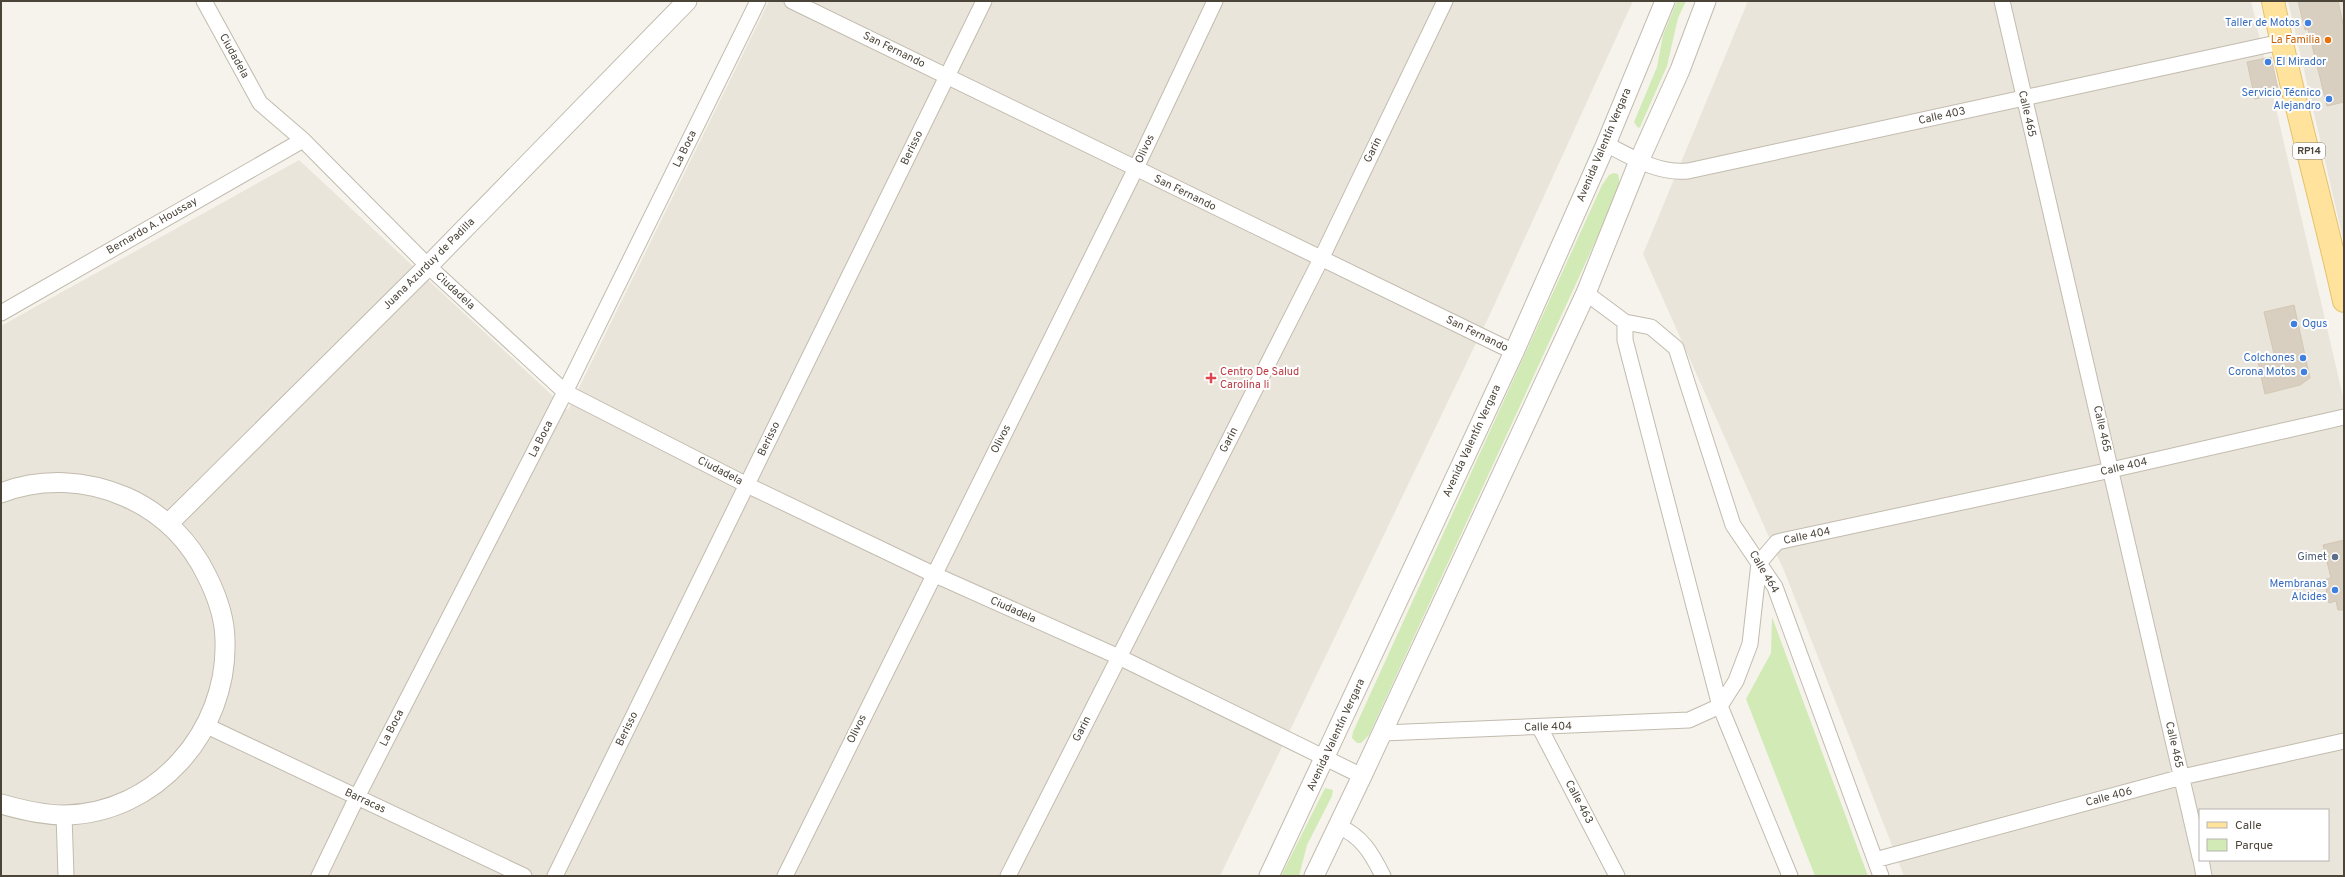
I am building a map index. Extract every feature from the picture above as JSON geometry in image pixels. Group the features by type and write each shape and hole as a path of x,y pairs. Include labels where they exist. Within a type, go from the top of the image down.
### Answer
{"main road":[{"name":"RP14","path":"2274,1 2281,42 2339,246 2343,291"}],"street":[{"name":"Ciudadela","path":"204,1 260,103 303,140 428,266 565,392 747,485 933,574 1118,657 1324,760 1362,776"},
{"name":"Juana Azurduy de Padilla","path":"168,524 428,266 687,1"},
{"name":"La Boca","path":"319,876 357,797 565,392 758,1"},
{"name":"San Fernando","path":"792,1 1514,352"},
{"name":"Berisso","path":"555,876 984,1"},
{"name":"Olivos","path":"785,876 933,574 1136,168 1215,1"},
{"name":"Garin","path":"1008,876 1320,259 1444,1"},
{"name":"Avenida Valentín Vergara","path":"1269,876 1514,352 1606,144 1664,1"},
{"path":"1314,876 1383,733 1586,293 1639,161 1680,70 1706,1"},
{"name":"Calle 465","path":"2002,1 2023,98 2112,470 2199,854"},
{"name":"Calle 403","path":"1606,144 1639,161 1670,171 1688,171 2281,42"},
{"name":"Bernardo A. Houssay","path":"1,313 303,140"},
{"name":"Calle 464","path":"1586,293 1625,322 1651,327 1676,348 1733,525 1775,587 1881,876"},
{"path":"1625,322 1625,340 1720,706 1790,876"},
{"name":"Calle 404","path":"1759,563 1777,542 2112,470 2344,417"},
{"path":"1,493 15,488 47,482 80,484 112,491 142,504 168,524 198,557 217,597 226,640 222,685 207,726 187,756 167,775 132,799 99,810 64,815 27,812 1,804"},
{"path":"1720,706 1736,681 1750,644 1759,563"},
{"name":"Calle 404","path":"1383,733 1540,728 1689,720 1720,706"},
{"name":"Barracas","path":"207,726 524,876"},
{"name":"Calle 463","path":"1540,728 1617,876"},
{"name":"Calle 406","path":"1875,860 2182,777 2344,741"},
{"path":"64,815 66,876"},
{"path":"1338,826 1348,830 1363,843 1371,852 1384,876"},
{"name":"Calle 465","path":"2200,861 2204,876"}],"shaded area":[{"path":"769,1 1633,1 1491,312 1220,876 1,876 1,326 299,160 568,410"},
{"path":"1748,1 2251,1 2344,401 2344,876 1904,876 1785,573 1643,254"},
{"path":"2288,1 2344,1 2344,243"}],"green space":[{"path":"1677,1 1686,1 1678,18 1667,66 1640,127 1638,128 1634,122 1657,67 1663,35"},
{"path":"1614,173 1618,174 1620,184 1618,192 1369,735 1361,743 1357,743 1352,738 1353,732 1602,185 1609,175"},
{"path":"1772,617 1868,876 1815,876 1746,699 1771,653"},
{"path":"1325,788 1333,790 1332,796 1307,845 1299,876 1281,876"}],"building":[{"path":"2298,1 2338,1 2344,28 2344,102 2327,106 2308,29 2305,30"},
{"path":"2271,57 2279,93 2255,99 2247,62"},
{"path":"2294,305 2310,378 2300,385 2265,394 2258,362 2275,358 2264,312"},
{"path":"2344,540 2344,610 2338,610 2336,601 2329,603 2324,580 2331,578 2323,545"}],"place":[{"name":"Taller de Motos","path":"2308,23"},
{"name":"La Familia","path":"2328,40"},
{"name":"El Mirador","path":"2268,62"},
{"name":"Servicio Técnico Alejandro","path":"2329,99"},
{"name":"Ogus","path":"2294,324"},
{"name":"Colchones","path":"2303,358"},
{"name":"Corona Motos","path":"2304,372"},
{"name":"Centro De Salud Carolina Ii","path":"1211,378"},
{"name":"Gimet","path":"2335,557"},
{"name":"Membranas Alcides","path":"2335,590"}]}
